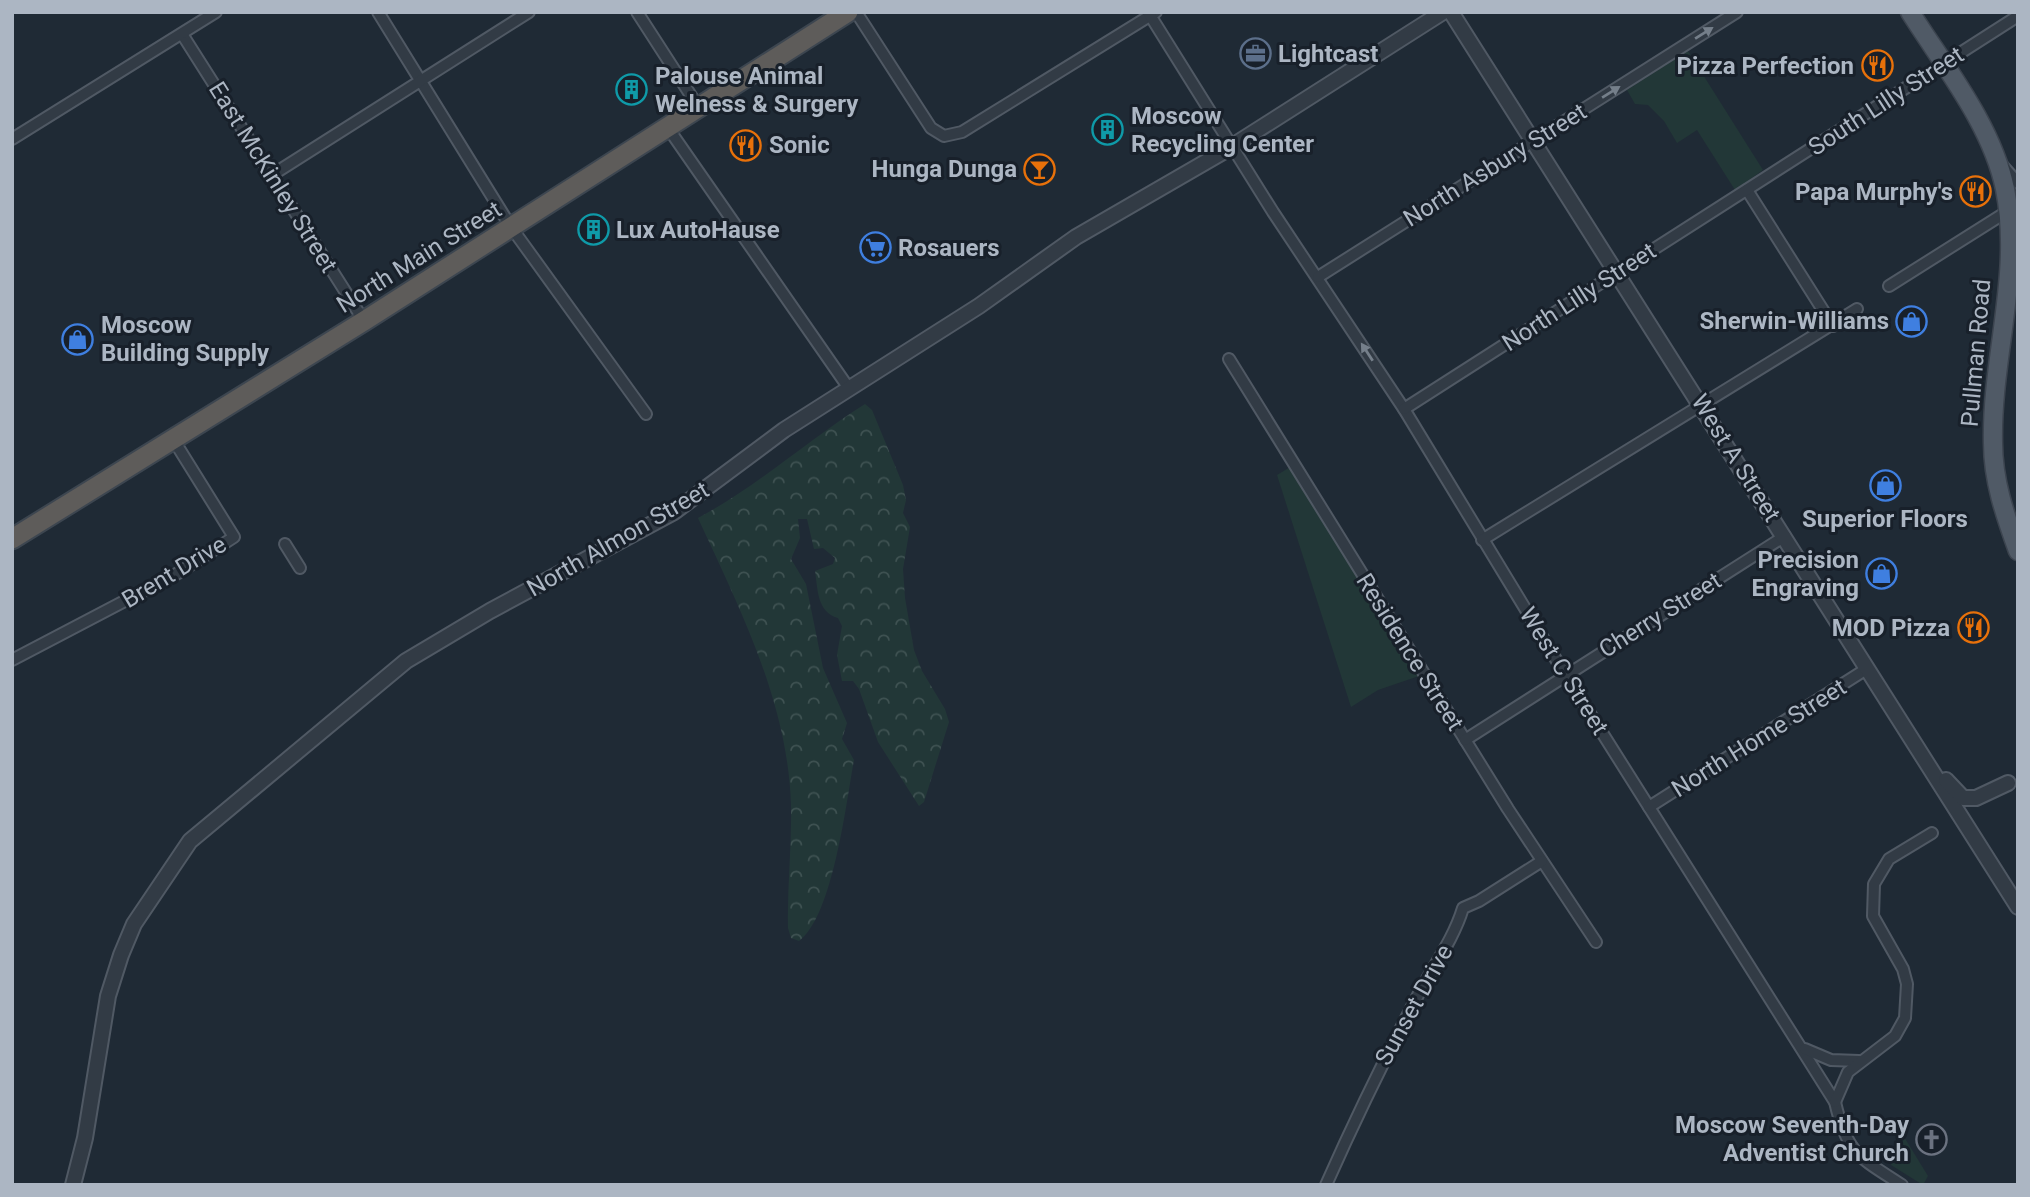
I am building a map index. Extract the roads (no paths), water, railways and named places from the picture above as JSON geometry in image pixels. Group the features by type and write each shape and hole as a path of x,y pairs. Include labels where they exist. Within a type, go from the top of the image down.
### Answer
{"highway":[{"name":"North Main Street","path":"12,539 364,321 848,12"}],"main road":[{"name":"Pullman Road","path":"1910,12 1996,158 2008,211 2010,260 1995,389 1993,444 1998,493 2018,551"}],"street":[{"path":"12,139 216,12"},
{"path":"378,12 512,227 646,414"},
{"path":"272,175 529,12"},
{"path":"638,12 699,108"},
{"path":"856,12 931,128 944,136 962,132 1151,13"},
{"name":"North Almon Street","path":"73,1185 85,1138 108,996 121,955 134,924 190,841 406,662 490,611 674,512 848,387 979,306 1110,215 1232,146 1443,12"},
{"name":"West A Street","path":"1451,12 1786,536 2018,906"},
{"name":"North Asbury Street","path":"1318,277 1737,12"},
{"name":"West C Street","path":"1151,13 1273,212 1404,409 1565,674 1835,1102 1849,1145 1858,1157 1902,1185"},
{"name":"South Lilly Street","path":"1751,188 2018,16"},
{"name":"East McKinley Street","path":"182,34 364,321"},
{"path":"668,128 848,387"},
{"path":"1996,158 2018,183"},
{"path":"1751,188 1833,326"},
{"name":"North Lilly Street","path":"1404,409 1751,188"},
{"path":"1889,286 2008,211"},
{"path":"1482,540 1857,309"},
{"name":"Residence Street","path":"1229,359 1465,740 1595,942"},
{"name":"Brent Drive","path":"12,660 180,572 234,537 173,439"},
{"name":"Cherry Street","path":"1465,740 1786,536"},
{"path":"285,544 300,568"},
{"name":"North Home Street","path":"1649,807 1868,668"},
{"path":"1906,727 1954,791 1963,798 1976,798 2013,780"},
{"path":"1959,814 2013,780"},
{"path":"1835,1102 1848,1072 1895,1036 1905,1018 1908,995 1903,969 1873,916 1874,884 1889,859 1932,833"},
{"name":"Sunset Drive","path":"1326,1185 1361,1105 1424,982 1457,926 1463,908 1479,901 1542,861"},
{"path":"1800,1047 1817,1056 1859,1061"}],"place":[{"name":"Lightcast","path":"1255,54"},
{"name":"Pizza Perfection","path":"1877,66"},
{"name":"Palouse Animal Welness & Surgery","path":"632,90"},
{"name":"Moscow Recycling Center","path":"1108,130"},
{"name":"Sonic","path":"746,145"},
{"name":"Hunga Dunga","path":"1040,169"},
{"name":"Papa Murphy's","path":"1976,192"},
{"name":"Lux AutoHause","path":"593,230"},
{"name":"Rosauers","path":"875,248"},
{"name":"Sherwin-Williams","path":"1912,321"},
{"name":"Moscow Building Supply","path":"78,339"},
{"name":"Superior Floors","path":"1885,485"},
{"name":"Precision Engraving","path":"1882,574"},
{"name":"MOD Pizza","path":"1973,628"},
{"name":"Moscow Seventh-Day Adventist Church","path":"1932,1139"}]}
